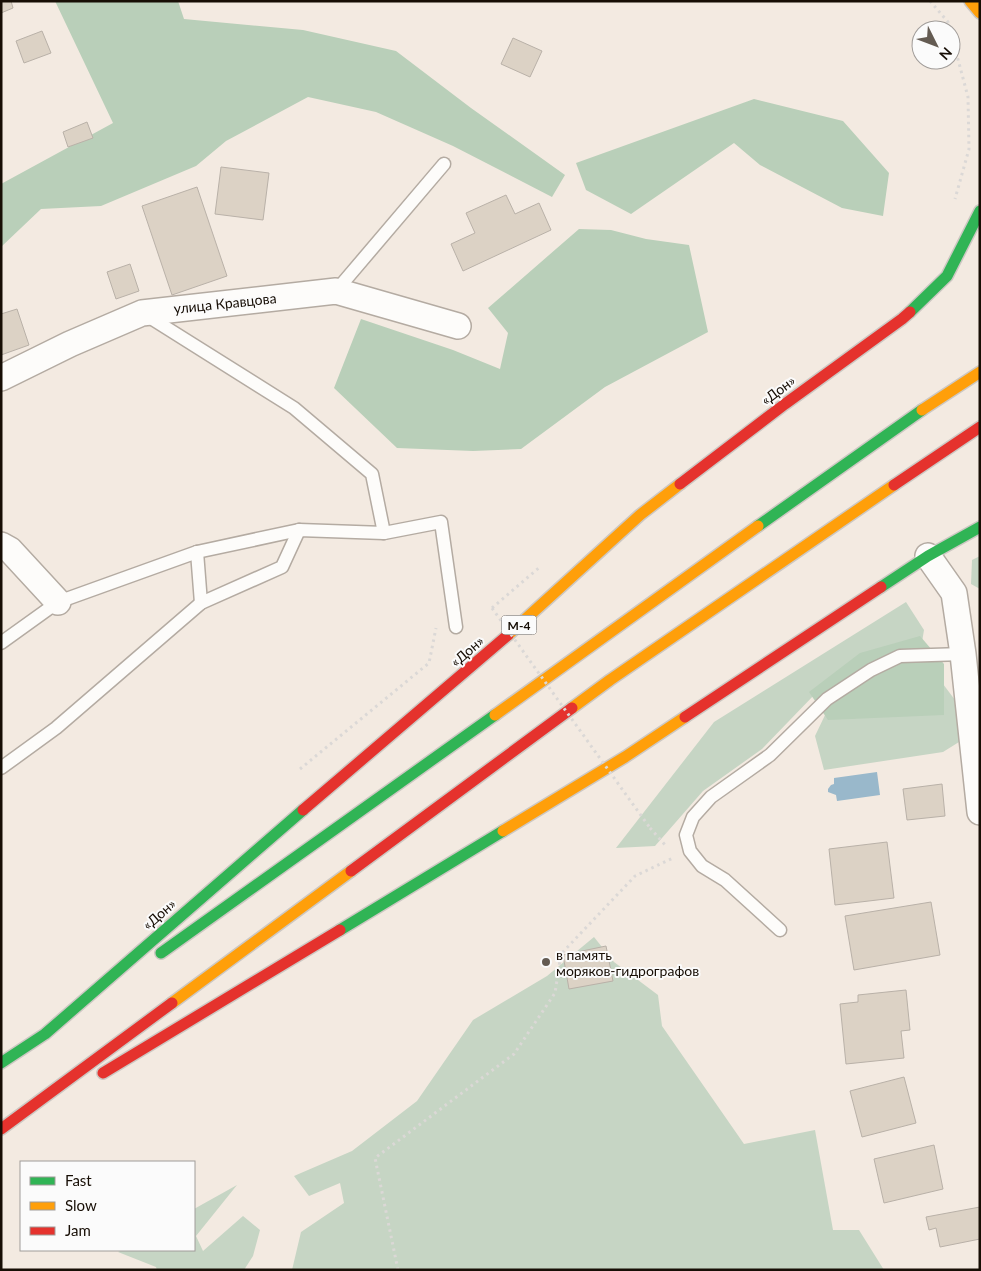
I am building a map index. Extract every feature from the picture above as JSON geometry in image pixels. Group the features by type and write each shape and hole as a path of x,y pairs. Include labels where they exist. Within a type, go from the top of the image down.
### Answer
{"main road":[{"path":"970,1 980,13"},
{"name":"«Дон»","path":"1,1063 45,1034 230,872 481,659 640,515 784,404 902,319 947,276 980,211"},
{"path":"151,960 362,812 904,421 980,372"},
{"path":"1,1130 610,680 980,427"},
{"path":"96,1077 625,757 928,556 980,527"},
{"path":"45,1034 134,972"},
{"path":"1,1130 70,1092"}],"street":[{"name":"улица Кравцова","path":"1,378 70,344 142,312 336,291 458,326"},
{"path":"1,545 10,550 58,602"},
{"path":"928,556 954,593 964,654 978,768 980,812"}],"lane":[{"path":"336,291 444,164"},
{"path":"142,312 294,408 372,474 384,533"},
{"path":"1,643 58,602 197,552 299,530 384,533 441,522 456,627"},
{"path":"1,768 56,728 201,603 282,567 299,530"},
{"path":"197,552 201,603"},
{"path":"780,930 725,880 702,866 690,851 686,835 693,817 711,797 770,755 827,699 871,670 900,656 964,654"}],"path":[{"path":"930,1 946,20"},
{"path":"954,201 969,149 968,97 961,70"},
{"path":"542,565 492,608 650,828 666,846"},
{"path":"300,768 429,663 436,626"},
{"path":"398,1270 375,1158 514,1054 555,993 561,954 635,876 690,851"}],"green space":[{"path":"55,1 178,1 184,19 303,30 396,51 471,108 565,175 552,197 453,146 376,112 308,97 226,141 196,166 101,206 41,209 1,247 1,184 113,123"},
{"path":"754,99 843,121 889,173 883,216 842,208 760,165 734,143 631,214 586,190 576,163"},
{"path":"579,229 611,230 646,239 689,245 708,332 605,387 521,449 473,451 397,448 334,388 361,319 453,350 500,369 508,333 488,308"},
{"path":"980,556 980,589 971,584 972,560"},
{"path":"906,602 924,630 917,672 940,680 958,704 959,742 943,752 824,770 815,736 826,713 816,693 762,749 703,791 655,846 616,848 714,722"},
{"path":"920,636 944,664 944,715 828,720 809,692 860,653"},
{"path":"594,937 614,962 658,995 662,1026 744,1144 815,1130 833,1230 859,1230 884,1270 292,1270 301,1232 344,1203 340,1183 309,1196 294,1176 352,1151 417,1101 473,1020 547,976"},
{"path":"237,1185 196,1236 203,1251 243,1216 260,1230 253,1256 244,1270 157,1270 156,1267 118,1252 195,1251 195,1208"}],"water":[{"path":"877,772 880,795 837,801 836,795 828,792 831,785 834,784 834,778"}],"building":[{"path":"1,1 11,1 13,8 1,13"},
{"path":"42,31 51,53 24,63 16,41"},
{"path":"513,38 542,51 530,77 501,64"},
{"path":"87,122 93,138 68,147 63,132"},
{"path":"221,167 269,173 263,220 215,214"},
{"path":"197,187 227,276 172,295 142,206"},
{"path":"506,195 515,214 539,203 551,230 463,271 451,244 475,233 466,213"},
{"path":"130,264 139,291 116,299 107,272"},
{"path":"17,309 29,345 1,355 1,314"},
{"path":"942,784 945,816 907,820 903,789"},
{"path":"887,842 894,898 835,905 829,849"},
{"path":"931,902 940,955 854,970 845,916"},
{"path":"606,946 613,981 569,989 563,955"},
{"path":"906,990 910,1030 901,1031 904,1058 846,1064 840,1004 858,1002 858,995"},
{"path":"904,1077 916,1123 862,1137 850,1091"},
{"path":"934,1145 943,1189 884,1203 874,1159"},
{"path":"980,1207 980,1239 940,1247 936,1228 929,1230 926,1217"}],"traffic: fast":[{"path":"910,312 947,276 980,211"},
{"path":"758,526 922,410"},
{"path":"881,587 928,556 980,527"},
{"path":"161,953 495,715"},
{"path":"1,1063 45,1034 303,810"},
{"path":"340,930 503,831"}],"traffic: slow":[{"path":"970,1 980,13"},
{"path":"922,410 980,372"},
{"path":"508,635 640,515 680,484"},
{"path":"572,708 894,485"},
{"path":"495,715 758,526"},
{"path":"503,831 625,757 685,717"},
{"path":"172,1003 351,871"}],"traffic: jam":[{"path":"680,484 910,312"},
{"path":"894,485 980,427"},
{"path":"685,717 881,587"},
{"path":"303,810 508,635"},
{"path":"351,871 572,708"},
{"path":"103,1073 340,930"},
{"path":"1,1129 172,1003"}],"place":[{"name":"в память моряков-гидрографов","path":"546,962"}]}
